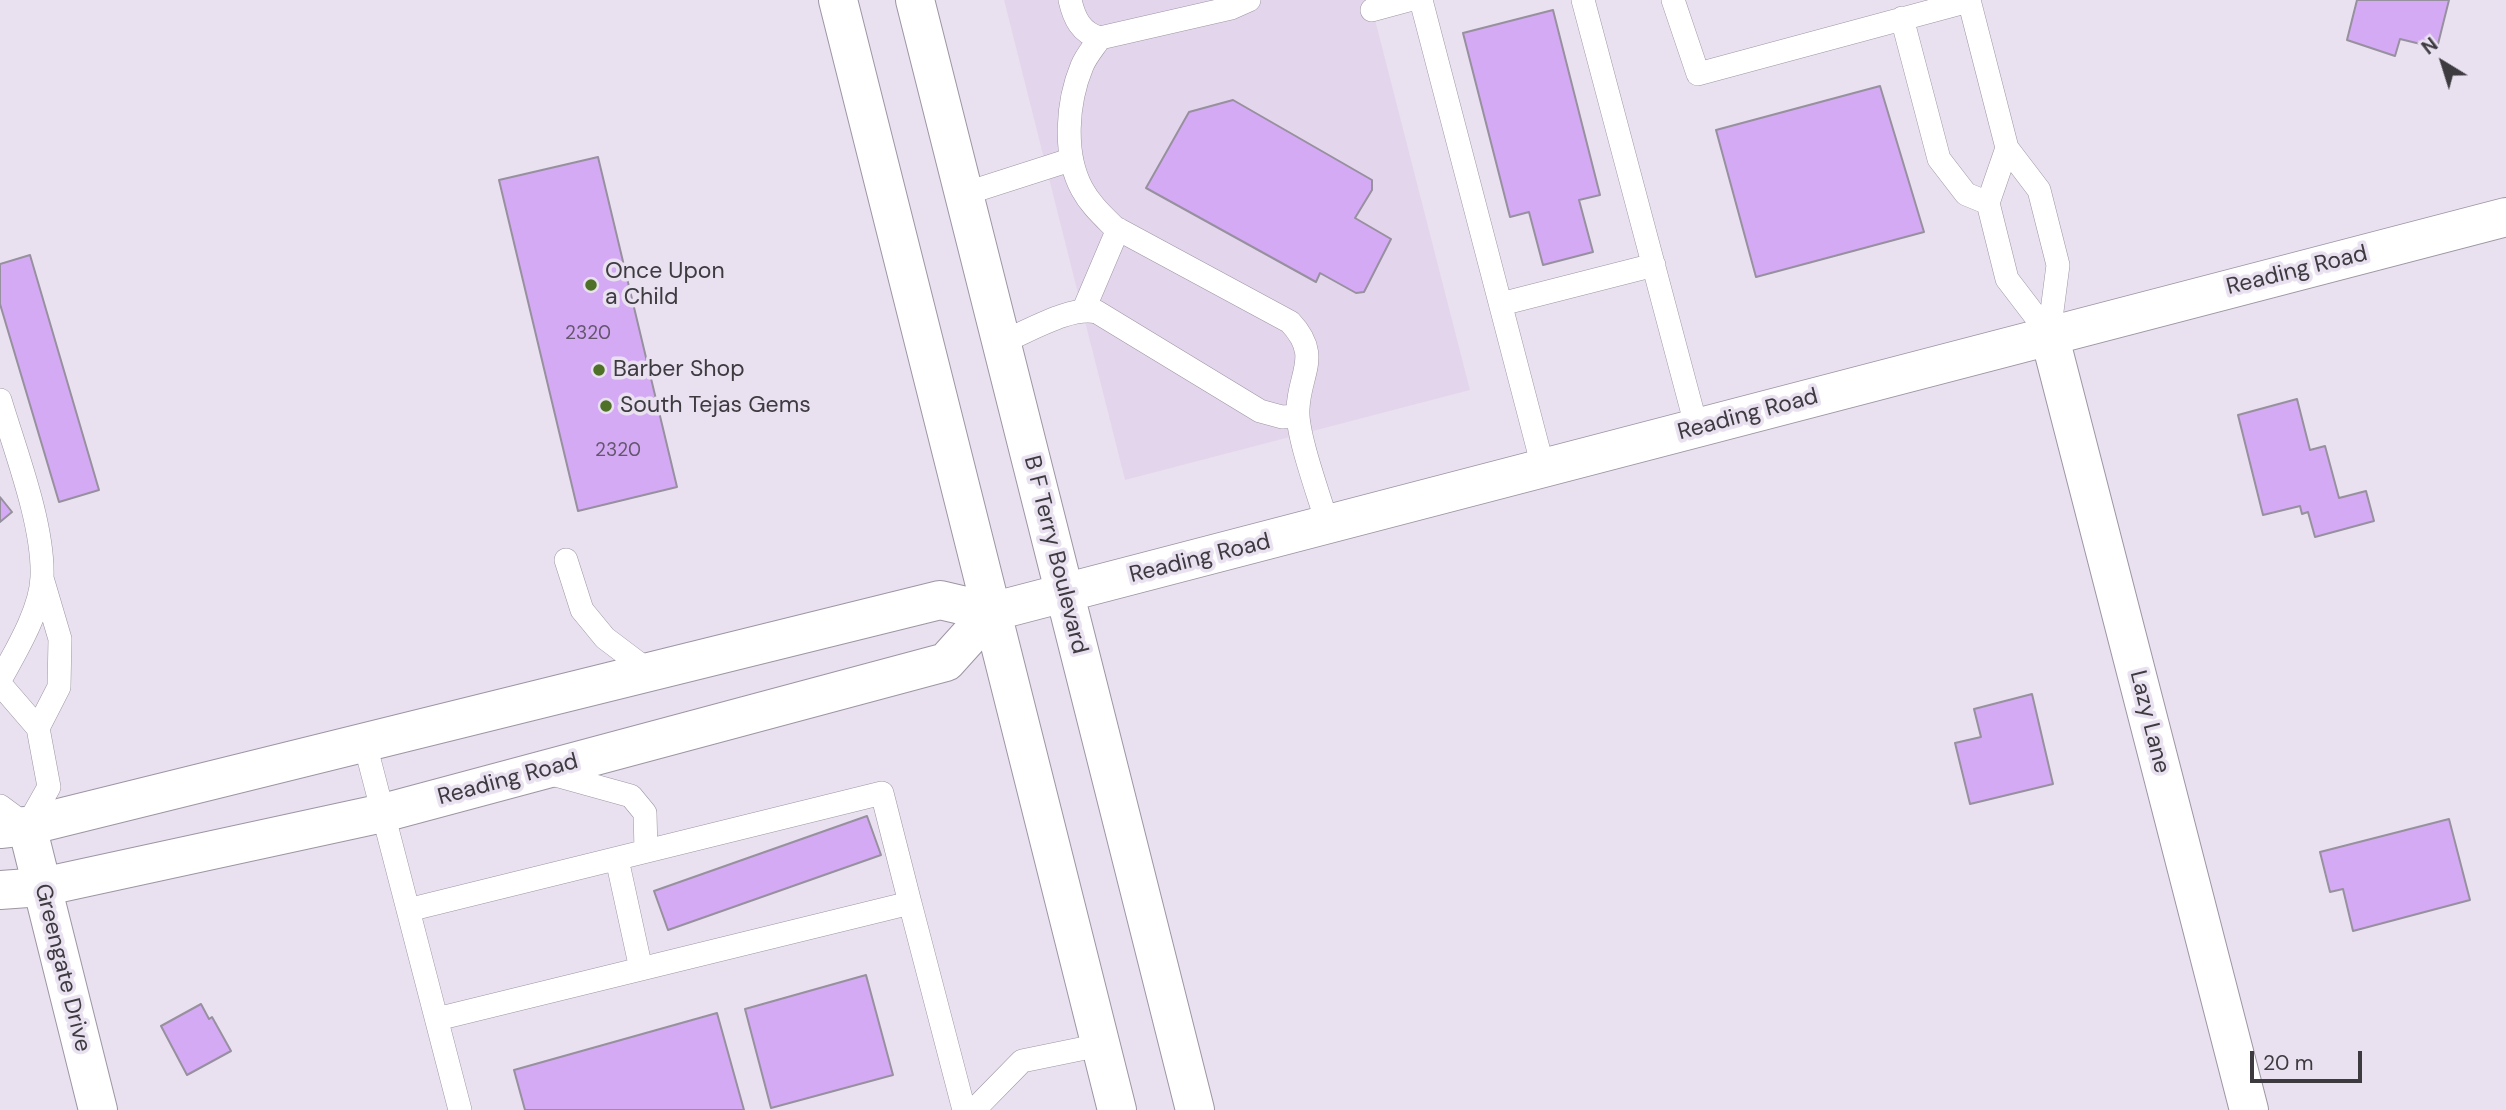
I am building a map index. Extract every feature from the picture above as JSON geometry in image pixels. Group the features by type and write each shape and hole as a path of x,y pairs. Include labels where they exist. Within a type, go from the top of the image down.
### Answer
{"main road":[{"path":"838,0 1117,1110"},
{"name":"B F Terry Boulevard","path":"915,0 1195,1110"},
{"name":"Reading Road","path":"9,820 365,744 940,600 990,612 1065,594 1544,471 2049,334 2506,217"},
{"name":"Lazy Lane","path":"2049,334 2249,1110"},
{"name":"Reading Road","path":"0,890 42,887 383,814 946,662 990,612"},
{"name":"Greengate Drive","path":"9,820 42,887 98,1110"}],"lane":[{"path":"1070,0 1088,35 1100,38 1231,8 1249,0"},
{"path":"1372,10 1409,0"},
{"path":"1422,0 1544,471"},
{"path":"1583,0 1697,429"},
{"path":"1673,0 1698,74 1969,1 2007,148 2039,190 2058,265 2049,334"},
{"path":"1902,18 1939,159 1966,194 1988,203"},
{"path":"1100,38 1082,65 1069,129 1070,160 1081,188 1094,207 1118,229 1290,322 1303,335 1307,353 1298,416 1328,526"},
{"path":"2007,148 1988,203 2007,279 2049,334"},
{"path":"964,194 1070,160"},
{"path":"1084,310 1118,229"},
{"path":"1501,304 1654,265"},
{"path":"1002,342 1071,312 1097,312 1260,411 1282,417 1298,416"},
{"path":"0,400 35,520 42,578 60,639 60,687 38,728"},
{"path":"566,560 582,610 605,638 650,672"},
{"path":"9,820 49,787 38,728 0,682 26,633 42,578"},
{"path":"365,744 460,1110"},
{"path":"541,771 631,796 645,813 646,852"},
{"path":"408,910 882,793 964,1110"},
{"path":"617,859 641,969"},
{"path":"437,1019 910,903"},
{"path":"974,1110 1022,1061 1100,1045"}],"shaded area":[{"path":"1004,0 1370,0 1470,390 1125,480"}],"building":[{"path":"2357,0 2449,0 2437,48 2400,39 2395,56 2347,40"},
{"path":"1553,10 1600,195 1579,200 1593,252 1543,265 1529,212 1510,217 1463,33"},
{"path":"1880,86 1924,232 1756,277 1716,130"},
{"path":"1233,100 1372,180 1372,190 1355,218 1391,239 1364,292 1356,293 1320,273 1316,282 1146,188 1189,112"},
{"path":"598,157 677,487 578,511 499,180"},
{"path":"30,255 99,490 59,502 0,304 0,264"},
{"path":"2297,399 2310,450 2325,446 2339,498 2366,491 2374,521 2315,537 2308,512 2302,514 2300,506 2263,515 2238,415"},
{"path":"0,497 12,512 0,522"},
{"path":"2032,694 2053,784 1970,804 1955,743 1981,737 1974,709"},
{"path":"867,816 881,855 668,930 654,891"},
{"path":"2449,819 2470,900 2353,931 2343,889 2330,892 2320,852"},
{"path":"866,975 893,1075 771,1108 745,1009"},
{"path":"201,1004 209,1019 212,1017 231,1051 187,1075 161,1026"},
{"path":"717,1013 744,1110 525,1110 514,1070"}],"place":[{"name":"Once Upon a Child","path":"591,285"},
{"name":"Barber Shop","path":"599,370"},
{"name":"South Tejas Gems","path":"606,406"}]}
